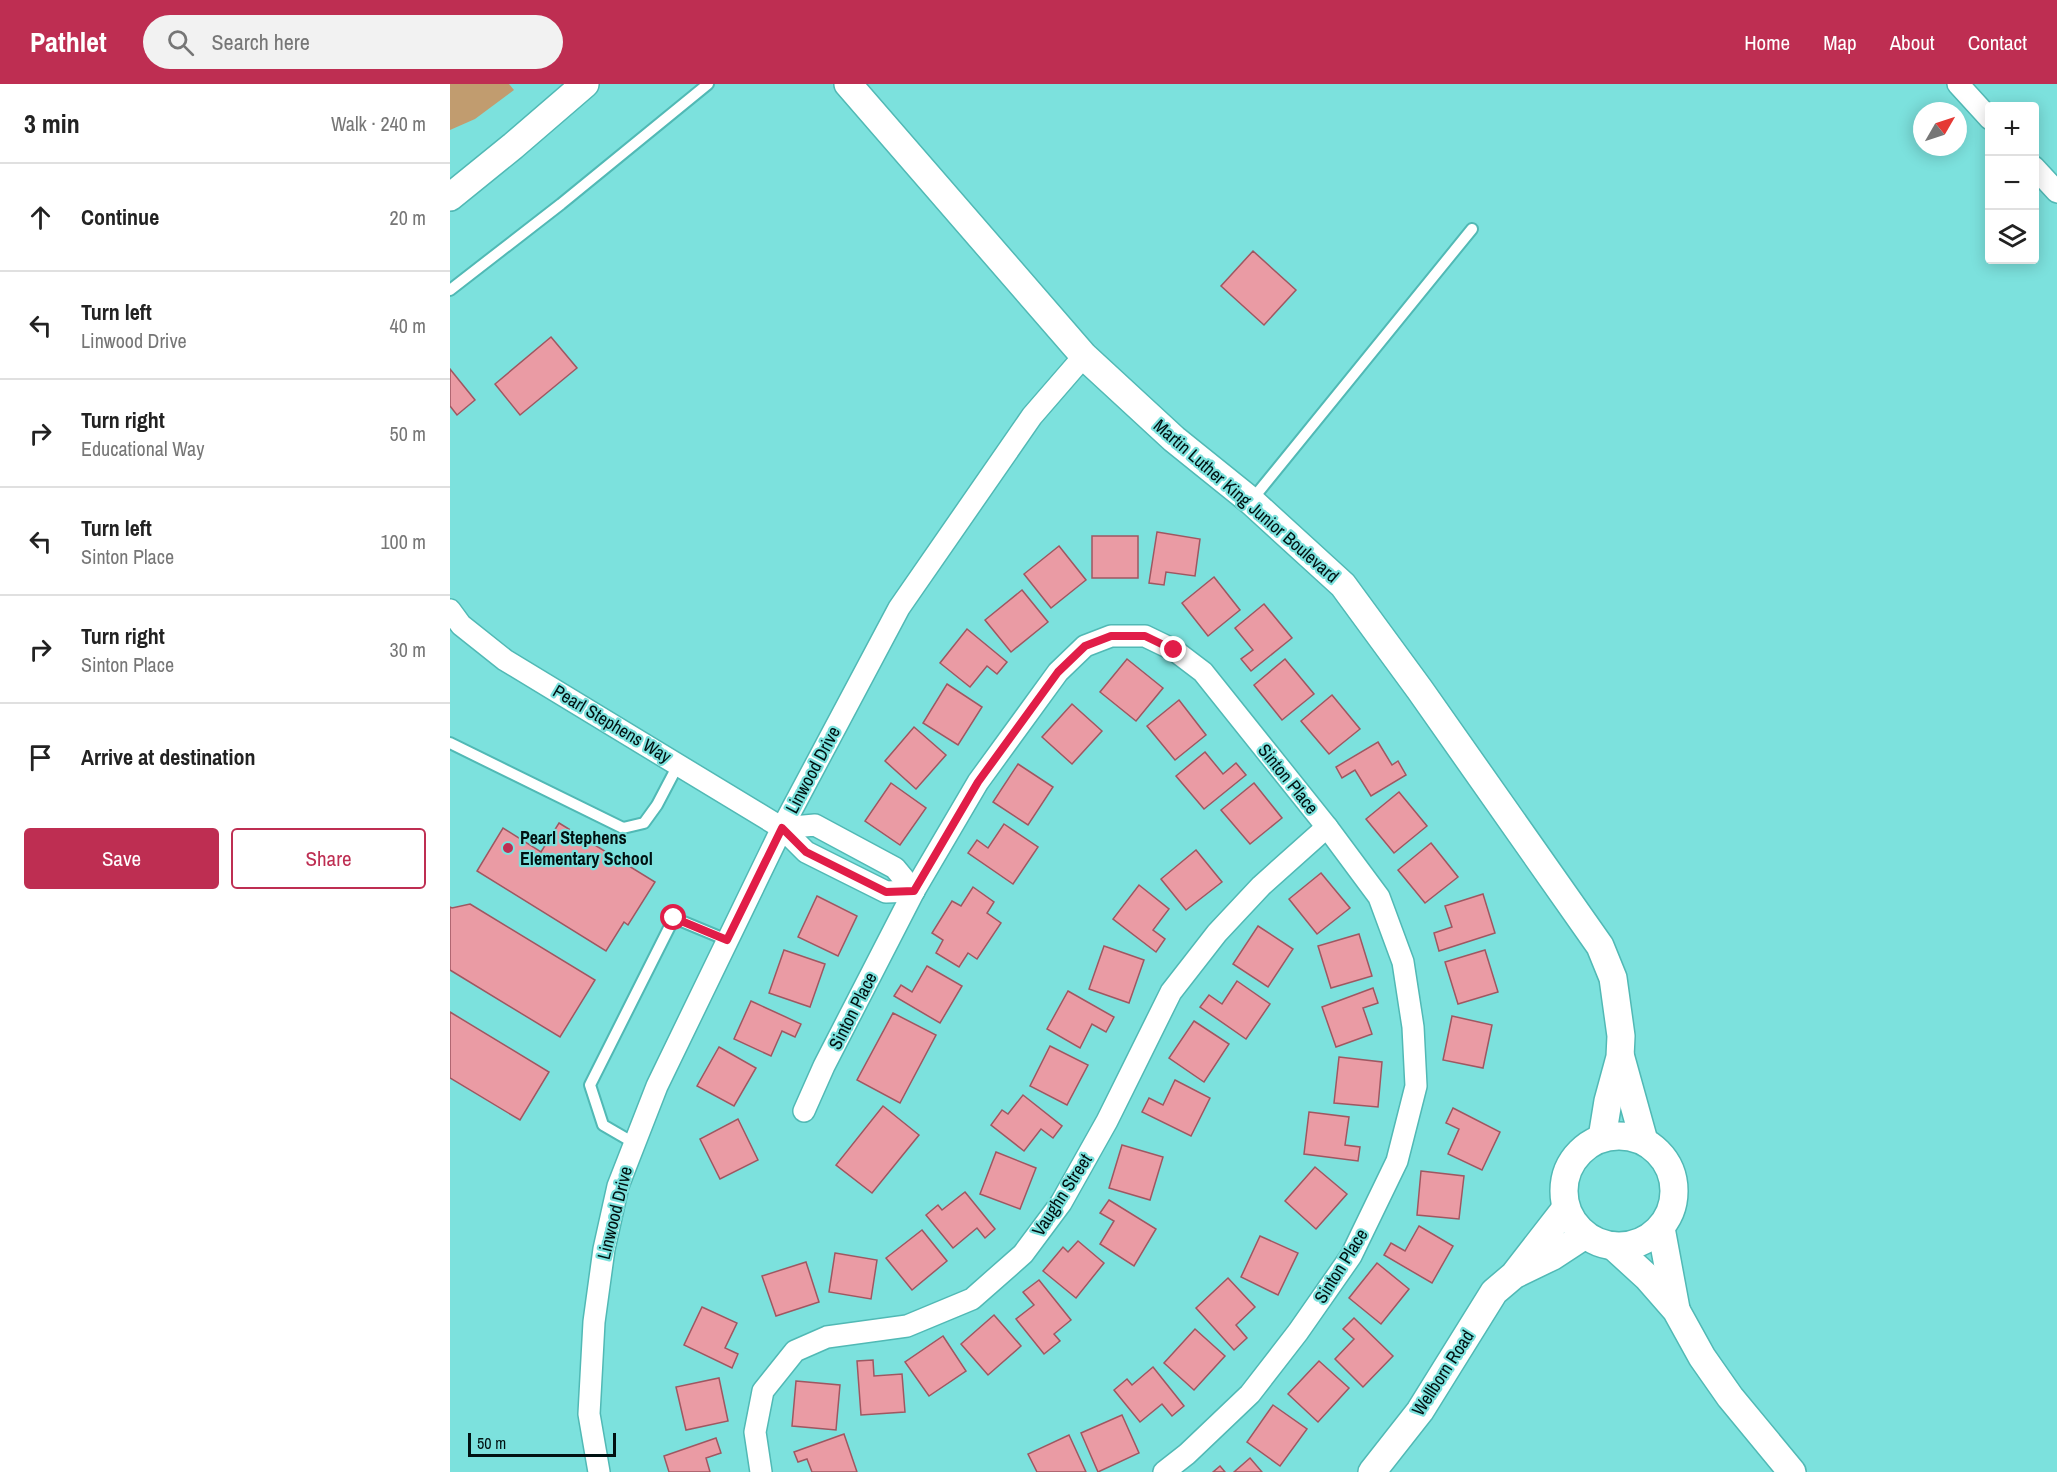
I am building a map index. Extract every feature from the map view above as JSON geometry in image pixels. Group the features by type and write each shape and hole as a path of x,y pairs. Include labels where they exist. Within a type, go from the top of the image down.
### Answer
{"street":[{"path":"450,197 585,84"},
{"name":"Martin Luther King Junior Boulevard","path":"848,84 1084,356 1174,439 1251,501 1343,585 1420,690 1600,946 1613,978 1621,1036 1620,1056 1608,1101 1602,1138"},
{"path":"1958,84 1985,114"},
{"path":"2039,172 2057,192"},
{"name":"Linwood Drive","path":"599,1472 589,1414 594,1322 604,1249 615,1196 657,1086 782,828 899,608 1032,416 1084,356"},
{"name":"Pearl Stephens Way","path":"451,615 506,660 782,828 806,852 886,892 914,891"},
{"name":"Sinton Place","path":"804,1111 824,1066 914,891 978,782 1058,672 1085,646 1111,636 1145,636 1174,650 1203,672 1327,827 1379,897 1403,962 1413,1027 1416,1086 1397,1161 1351,1256 1298,1332 1250,1394 1187,1454 1164,1472"},
{"name":"Vaughn Street","path":"761,1472 755,1432 763,1391 795,1351 827,1337 907,1326 972,1299 1023,1254 1061,1203 1107,1122 1171,992 1217,933 1261,886 1327,827"},
{"name":"Martin Luther King Junior Boulevard","path":"1620,1056 1644,1141"},
{"path":"1623,1136 1644,1141 1658,1151 1668,1165 1673,1181 1674,1197 1670,1214 1661,1228 1647,1239 1630,1245 1613,1246 1585,1235 1573,1223 1566,1208 1563,1191 1566,1173 1574,1158 1586,1145 1602,1138 1623,1136"},
{"path":"1514,1275 1566,1208"},
{"path":"1661,1228 1676,1310"},
{"path":"1514,1275 1553,1256 1585,1235"},
{"path":"1613,1246 1648,1278 1676,1310 1702,1357 1730,1397 1792,1472"},
{"name":"Wellborn Road","path":"1372,1472 1420,1411 1494,1292 1514,1275"}],"lane":[{"path":"450,290 561,204 708,84"},
{"path":"1251,501 1472,229"},
{"path":"450,743 623,828 644,823 657,805 678,765"},
{"path":"634,1143 603,1125 590,1085 674,918 727,940"}],"shaded area":[{"path":"450,84 509,84 514,90 475,119 450,130"}],"building":[{"path":"1253,251 1296,290 1264,325 1221,286"},
{"path":"551,337 577,368 520,415 495,384"},
{"path":"450,369 475,400 457,415 450,406"},
{"path":"1157,532 1200,539 1195,576 1166,572 1164,585 1149,583"},
{"path":"1092,536 1138,536 1138,578 1092,578"},
{"path":"1059,546 1086,580 1051,608 1024,574"},
{"path":"1214,577 1240,610 1208,636 1182,603"},
{"path":"1022,590 1048,622 1011,652 985,620"},
{"path":"1264,604 1292,638 1251,671 1241,659 1253,650 1235,628"},
{"path":"967,629 1007,662 997,674 987,666 970,687 940,663"},
{"path":"1127,659 1163,688 1136,721 1100,692"},
{"path":"1285,659 1314,694 1282,720 1254,685"},
{"path":"947,684 982,707 958,745 923,723"},
{"path":"1332,695 1360,729 1329,754 1301,721"},
{"path":"1179,700 1206,735 1175,760 1147,726"},
{"path":"1072,704 1102,731 1072,764 1042,737"},
{"path":"914,727 946,755 916,789 885,761"},
{"path":"1378,742 1392,765 1398,761 1406,775 1371,796 1355,770 1342,778 1336,767"},
{"path":"1205,752 1223,774 1236,763 1246,775 1204,809 1176,776"},
{"path":"1018,764 1053,787 1028,825 993,802"},
{"path":"891,783 926,808 900,845 865,821"},
{"path":"1254,783 1282,818 1250,844 1221,810"},
{"path":"1399,792 1427,826 1394,853 1366,819"},
{"path":"559,823 655,882 628,925 624,922 606,951 477,871 503,828 541,852"},
{"path":"1004,824 1038,847 1013,884 968,853 977,840 988,848"},
{"path":"1431,843 1458,877 1425,903 1398,870"},
{"path":"1196,850 1222,882 1186,910 1161,879"},
{"path":"1321,873 1350,908 1317,934 1289,899"},
{"path":"1139,885 1169,909 1153,930 1165,939 1156,952 1113,919"},
{"path":"973,887 994,902 987,913 1001,923 977,959 968,953 959,967 936,953 943,940 932,933 952,901 961,906"},
{"path":"1483,894 1495,933 1439,951 1434,933 1452,927 1445,906"},
{"path":"817,896 857,916 838,956 798,937"},
{"path":"470,904 595,980 560,1037 450,970 450,907"},
{"path":"1258,926 1293,949 1268,987 1233,964"},
{"path":"1359,934 1372,976 1331,988 1318,946"},
{"path":"1104,946 1144,960 1129,1003 1089,989"},
{"path":"784,950 825,964 810,1007 769,993"},
{"path":"1485,950 1498,992 1458,1004 1445,962"},
{"path":"927,966 962,986 940,1023 894,996 901,985 912,992"},
{"path":"1237,981 1270,1004 1246,1039 1200,1007 1209,995 1222,1004"},
{"path":"1373,988 1378,1003 1363,1008 1372,1034 1336,1047 1322,1007"},
{"path":"1068,991 1114,1017 1106,1032 1092,1024 1080,1048 1047,1029"},
{"path":"751,1001 801,1024 795,1037 782,1031 771,1056 734,1039"},
{"path":"450,1012 549,1072 520,1120 450,1078"},
{"path":"893,1013 936,1035 900,1103 857,1080"},
{"path":"1452,1016 1492,1025 1483,1068 1443,1060"},
{"path":"1194,1021 1229,1044 1204,1082 1169,1058"},
{"path":"1050,1046 1088,1065 1067,1105 1030,1086"},
{"path":"719,1047 756,1068 734,1106 697,1086"},
{"path":"1339,1057 1382,1062 1378,1107 1334,1103"},
{"path":"1175,1080 1210,1098 1191,1136 1142,1112 1149,1098 1163,1105"},
{"path":"1023,1095 1062,1126 1053,1138 1041,1129 1024,1151 991,1125 1002,1110 1008,1114"},
{"path":"883,1106 919,1135 872,1193 836,1165"},
{"path":"1453,1108 1500,1132 1482,1170 1448,1154 1459,1129 1446,1123"},
{"path":"1309,1112 1349,1117 1345,1145 1360,1147 1358,1161 1304,1154"},
{"path":"738,1119 758,1160 720,1179 700,1139"},
{"path":"1122,1145 1163,1157 1150,1200 1109,1188"},
{"path":"996,1152 1036,1168 1020,1209 980,1194"},
{"path":"1315,1167 1347,1194 1316,1229 1285,1201"},
{"path":"1421,1171 1464,1176 1459,1219 1417,1215"},
{"path":"965,1192 995,1229 985,1238 977,1228 953,1248 926,1215 938,1205 942,1210"},
{"path":"1109,1200 1156,1229 1134,1266 1100,1244 1114,1221 1100,1213"},
{"path":"1419,1226 1453,1246 1432,1283 1384,1255 1391,1243 1405,1251"},
{"path":"922,1230 947,1261 912,1290 886,1258"},
{"path":"1260,1236 1298,1253 1278,1295 1241,1277"},
{"path":"1078,1241 1104,1263 1076,1298 1043,1271 1063,1247 1068,1252"},
{"path":"835,1253 877,1260 871,1299 829,1292"},
{"path":"806,1262 819,1302 776,1316 762,1276"},
{"path":"1377,1263 1409,1289 1381,1324 1349,1298"},
{"path":"1228,1278 1255,1307 1236,1325 1247,1338 1234,1350 1196,1308"},
{"path":"1039,1280 1071,1320 1054,1334 1060,1341 1044,1354 1016,1319 1034,1305 1023,1292"},
{"path":"702,1307 737,1323 725,1348 738,1354 732,1368 684,1345"},
{"path":"994,1315 1021,1346 988,1375 961,1344"},
{"path":"1354,1318 1393,1356 1363,1387 1335,1359 1354,1339 1343,1329"},
{"path":"1195,1329 1225,1356 1194,1390 1164,1363"},
{"path":"943,1336 966,1371 929,1396 905,1362"},
{"path":"873,1360 874,1376 902,1374 905,1412 861,1415 857,1361"},
{"path":"1319,1361 1349,1388 1318,1422 1288,1394"},
{"path":"1153,1367 1184,1406 1172,1416 1162,1404 1140,1422 1114,1390 1127,1379 1132,1385"},
{"path":"719,1378 728,1421 686,1430 676,1387"},
{"path":"796,1381 840,1385 836,1430 792,1426"},
{"path":"1273,1405 1307,1429 1280,1466 1247,1442"},
{"path":"1122,1415 1139,1453 1098,1472 1081,1433"},
{"path":"844,1434 857,1472 812,1472 807,1459 798,1462 794,1452"},
{"path":"1069,1435 1086,1472 1037,1472 1028,1454"},
{"path":"716,1438 721,1453 706,1458 710,1472 669,1472 664,1456"},
{"path":"1250,1458 1262,1472 1234,1472"},
{"path":"1220,1466 1225,1472 1213,1472"}],"place":[{"name":"Pearl Stephens Elementary School","path":"508,848"}],"route":[{"path":"674,918 727,940 782,828 806,852 886,892 914,891 978,782 1058,672 1085,646 1111,636 1145,636 1174,650"}]}
